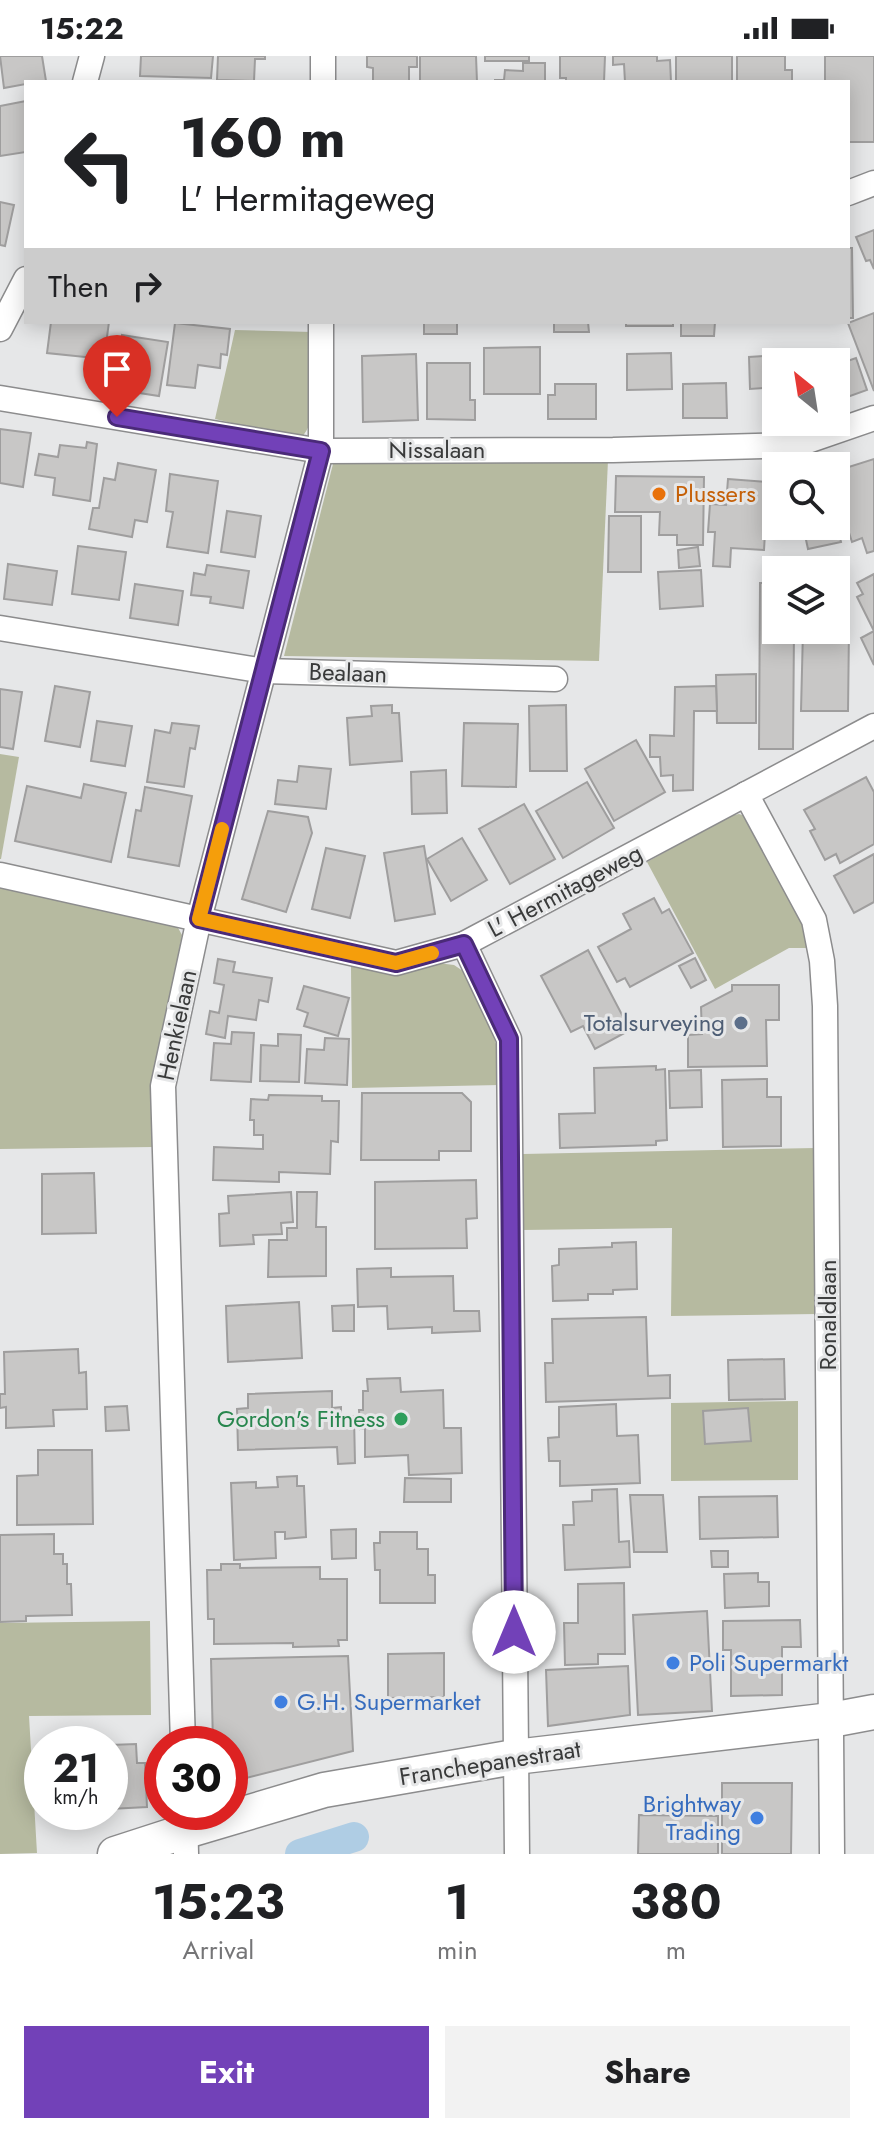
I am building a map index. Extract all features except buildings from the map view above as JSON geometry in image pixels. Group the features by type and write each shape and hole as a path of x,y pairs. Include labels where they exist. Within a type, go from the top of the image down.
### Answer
{"street":[{"path":"86,80 92,56"},
{"path":"323,56 323,80"},
{"path":"850,192 874,183"},
{"path":"0,329 24,283"},
{"name":"Henkielaan","path":"182,1726 163,1086 199,919 321,451 321,324"},
{"name":"Nissalaan","path":"0,398 321,451 613,450 796,445 874,418"},
{"name":"Bealaan","path":"0,628 264,671 555,679"},
{"name":"L' Hermitageweg","path":"0,875 396,963 464,944 874,726"},
{"name":"Ronaldlaan","path":"746,794 814,920 822,961 826,1038 832,1854"},
{"path":"464,944 509,1039 517,1854"},
{"name":"Franchepanestraat","path":"115,1854 324,1790 515,1757 831,1720 874,1712"}],"green space":[{"path":"235,330 312,332 313,405 311,419 299,439 215,419"},
{"path":"608,460 599,661 284,656 333,464"},
{"path":"0,754 19,757 1,859 0,859"},
{"path":"739,814 745,816 800,917 809,948 789,948 715,989 647,862"},
{"path":"0,887 177,926 182,935 154,1082 153,1147 0,1149"},
{"path":"438,963 454,965 463,971 490,1023 498,1051 500,1085 352,1088 351,966 399,971"},
{"path":"815,1148 816,1314 671,1316 672,1228 523,1230 523,1154"},
{"path":"798,1401 798,1480 671,1481 671,1403"},
{"path":"150,1621 151,1715 29,1716 30,1726 24,1726 24,1830 36,1830 37,1853 0,1854 0,1623"}],"waterway":[{"path":"300,1854 354,1837"}],"slow traffic":[{"path":"222,829 199,919 396,963 432,953"}],"place":[{"name":"Plussers","path":"659,494"},
{"name":"Totalsurveying","path":"741,1023"},
{"name":"Gordon's Fitness","path":"401,1419"},
{"name":"Poli Supermarkt","path":"673,1663"},
{"name":"G.H. Supermarket","path":"281,1702"},
{"name":"Brightway Trading","path":"757,1818"}],"route":[{"path":"117,417 321,451 199,919 396,963 464,944 509,1039 514,1632"}]}
